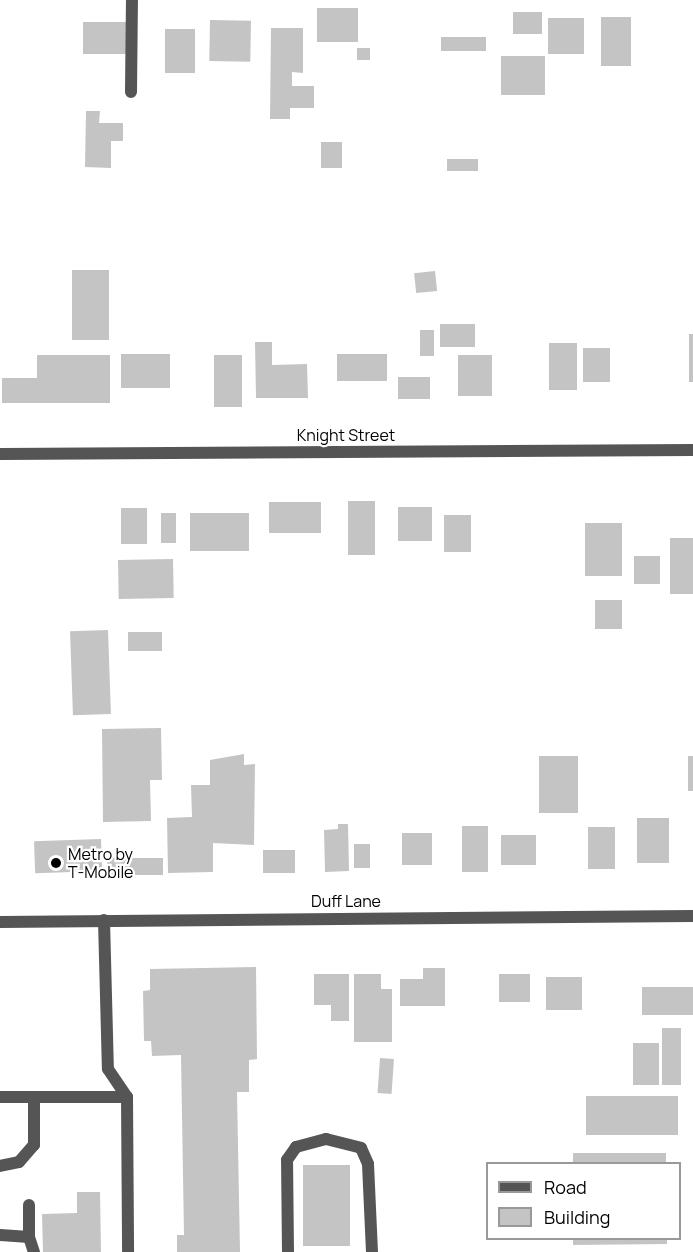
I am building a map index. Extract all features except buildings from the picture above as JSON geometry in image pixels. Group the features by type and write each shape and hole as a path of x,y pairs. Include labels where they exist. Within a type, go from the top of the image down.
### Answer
{"street":[{"path":"131,92 132,0"},
{"name":"Knight Street","path":"0,454 693,450"},
{"name":"Duff Lane","path":"0,922 693,916"},
{"path":"104,920 108,1069 127,1097 128,1252"},
{"path":"0,1097 127,1097"},
{"path":"0,1166 19,1162 34,1145 34,1097"},
{"path":"288,1252 287,1160 296,1148 326,1139 345,1140 361,1149 368,1164 372,1252"},
{"path":"29,1205 29,1237 34,1252"},
{"path":"0,1235 29,1237"}],"place":[{"name":"Metro by T-Mobile","path":"56,863"}]}
